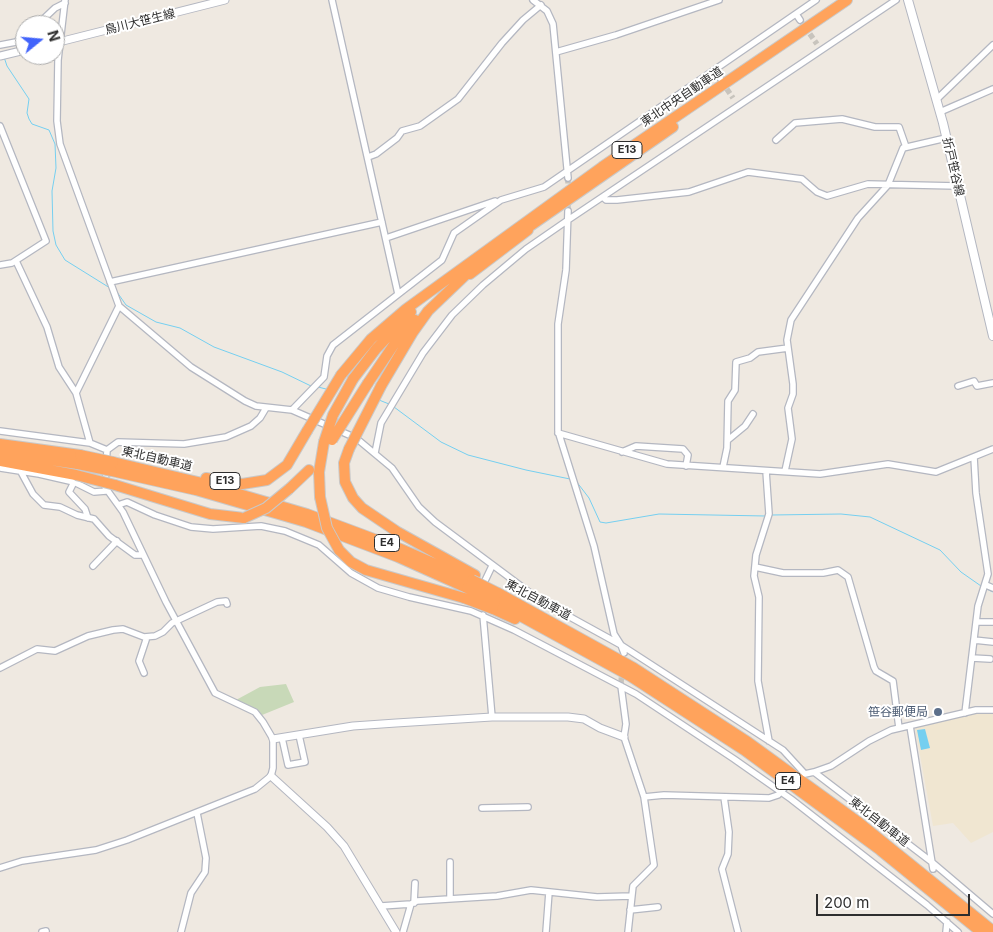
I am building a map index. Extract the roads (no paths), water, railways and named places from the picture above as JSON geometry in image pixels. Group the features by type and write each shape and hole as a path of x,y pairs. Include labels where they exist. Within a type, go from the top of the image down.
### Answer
{"highway":[{"name":"東北中央自動車道","path":"450,282 534,220 847,0"},
{"name":"E13","path":"115,465 235,483 258,483 274,476 287,465 341,375 382,328 406,309 450,282"},
{"name":"E13","path":"450,282 393,330 353,379 333,415 328,442 319,472 320,497 327,528 339,550 352,562 366,570 470,585"},
{"name":"E13","path":"328,442 404,332 450,282"},
{"name":"E13","path":"450,282 420,322 381,386 349,449 344,463 345,482 353,498 362,508 470,585 599,647"},
{"name":"東北自動車道","path":"0,444 79,460"},
{"name":"東北自動車道","path":"0,453 115,465 306,522 470,585 583,648 666,699 783,777 894,861 981,932"},
{"path":"0,460 75,479 115,484 210,514 244,518 266,508 309,470"},
{"name":"東北自動車道","path":"599,647 671,690 788,769 865,826 993,930"}],"main road":[{"name":"折戸笹谷線","path":"908,0 940,112 993,336"}],"street":[{"name":"鳥川大笹生線","path":"65,41 225,0"},
{"path":"332,0 398,294"},
{"path":"533,0 541,5 550,17 556,52 567,175"},
{"path":"556,52 720,0"},
{"path":"386,238 457,212 544,187 567,175 816,0"},
{"path":"375,453 380,423 389,407 431,340 469,297 518,256 568,220 896,0"},
{"path":"62,15 65,2"},
{"path":"47,15 54,8 65,2"},
{"path":"368,157 376,154 397,138 402,131 420,126 458,99 502,43 523,20 541,5"},
{"path":"796,14 800,20"},
{"path":"0,46 15,42"},
{"path":"817,44 821,50"},
{"path":"936,100 993,45"},
{"path":"0,56 15,52"},
{"path":"57,65 57,121 60,144 119,306 128,316 191,367 245,401 266,408 292,410 344,432 375,453 392,468 424,512 492,566 541,601 621,646 783,750 804,775 831,766 882,733 965,713 993,710"},
{"path":"714,70 720,78"},
{"path":"940,112 993,89"},
{"path":"733,98 738,105"},
{"path":"776,140 795,123 842,119 875,127 899,127 906,147"},
{"path":"0,126 46,241 16,261 0,265"},
{"path":"785,471 792,439 788,408 794,384 788,348 788,330 791,320 858,218 888,186 903,148 946,138"},
{"path":"603,197 606,200 617,200 689,192 748,172 802,179 817,192 827,196 868,184 888,186 957,186"},
{"path":"292,410 324,377 327,356 333,345 442,260 454,233 501,200"},
{"path":"568,211 566,270 558,324 558,433 594,546 614,634 624,652"},
{"path":"111,286 382,222"},
{"path":"16,261 47,327 59,367 76,393 90,443"},
{"path":"76,393 119,306"},
{"path":"723,467 728,440 728,401 735,393 736,362 750,358 758,352 788,348"},
{"path":"958,386 974,381 977,386 993,383"},
{"path":"107,450 118,442 184,444 226,437 251,426 260,418 266,408"},
{"path":"728,440 745,426 753,414"},
{"path":"0,432 90,443 107,450"},
{"path":"558,433 653,461 686,466 820,474 888,464 936,472 993,450"},
{"path":"622,452 636,446 683,450 688,455 686,466"},
{"path":"0,868 22,861 96,850 197,813 255,789 271,776 273,768 273,739 255,712 215,693 176,621 118,505 106,491 107,450"},
{"path":"965,713 981,591 986,585 988,574 976,493 974,457"},
{"path":"0,468 75,479 94,492 106,491"},
{"path":"766,470 769,514 756,555 755,582 759,607 758,681 769,741"},
{"path":"21,472 28,487 44,505 60,507 94,519 105,532 135,555 144,555"},
{"path":"75,479 69,492 85,509 88,518"},
{"path":"118,505 130,503 155,515 191,527 213,529 261,526 285,531 319,545 358,578 378,588 483,615 621,684 780,792 927,905 958,932"},
{"path":"92,566 117,541"},
{"path":"471,611 492,566"},
{"path":"755,567 783,573 822,573 838,570 845,573 852,585 874,667 876,671 893,681 899,728"},
{"path":"986,585 993,588"},
{"path":"0,668 37,649 55,651 88,636 113,630 123,629 147,637 160,635 176,621 217,602 226,601 227,604"},
{"path":"483,615 492,717"},
{"path":"976,622 993,622"},
{"path":"144,673 139,661 147,637"},
{"path":"974,640 993,642"},
{"path":"972,658 990,659"},
{"path":"621,684 626,724 624,737 644,797 654,865 636,880 631,896 628,932"},
{"path":"273,739 353,726 492,717 577,718 624,737"},
{"path":"910,726 933,866"},
{"path":"282,738 288,766 305,762 299,735"},
{"path":"814,772 993,914"},
{"path":"271,776 327,827 344,846 396,932"},
{"path":"644,797 664,795 768,798 778,795 786,786"},
{"path":"724,797 729,832 728,854 722,869 738,932"},
{"path":"482,808 528,806"},
{"path":"181,932 191,893 205,872 206,858 197,813"},
{"path":"450,862 450,900"},
{"path":"403,932 412,903 414,883"},
{"path":"381,906 531,890 597,897 631,896"},
{"path":"546,932 549,892"},
{"path":"927,905 929,895"},
{"path":"630,910 658,907"},
{"path":"946,932 947,922"},
{"path":"42,932 46,931"}],"water":[{"path":"925,729 930,748 921,750 917,730"}],"waterway":[{"path":"4,57 7,66 29,99 27,113 29,119 32,124 49,130 55,144 56,168 52,191 53,231 56,245 65,260 110,288"},
{"path":"117,292 126,305 156,322 180,328 214,347 282,372 311,386"},
{"path":"318,387 326,389"},
{"path":"379,400 389,404"},
{"path":"394,407 441,442 468,455 570,479"},
{"path":"576,481 589,498 600,522 606,523 659,514 765,516"},
{"path":"772,515 841,514 870,517 940,550 961,572 981,586"},
{"path":"987,589 993,592"}],"tunnel":[{"path":"800,20 817,44"},
{"path":"722,82 733,98"},
{"path":"568,178 568,211"},
{"path":"621,683 622,670"}],"place":[{"name":"笹谷郵便局","path":"938,712"}]}
